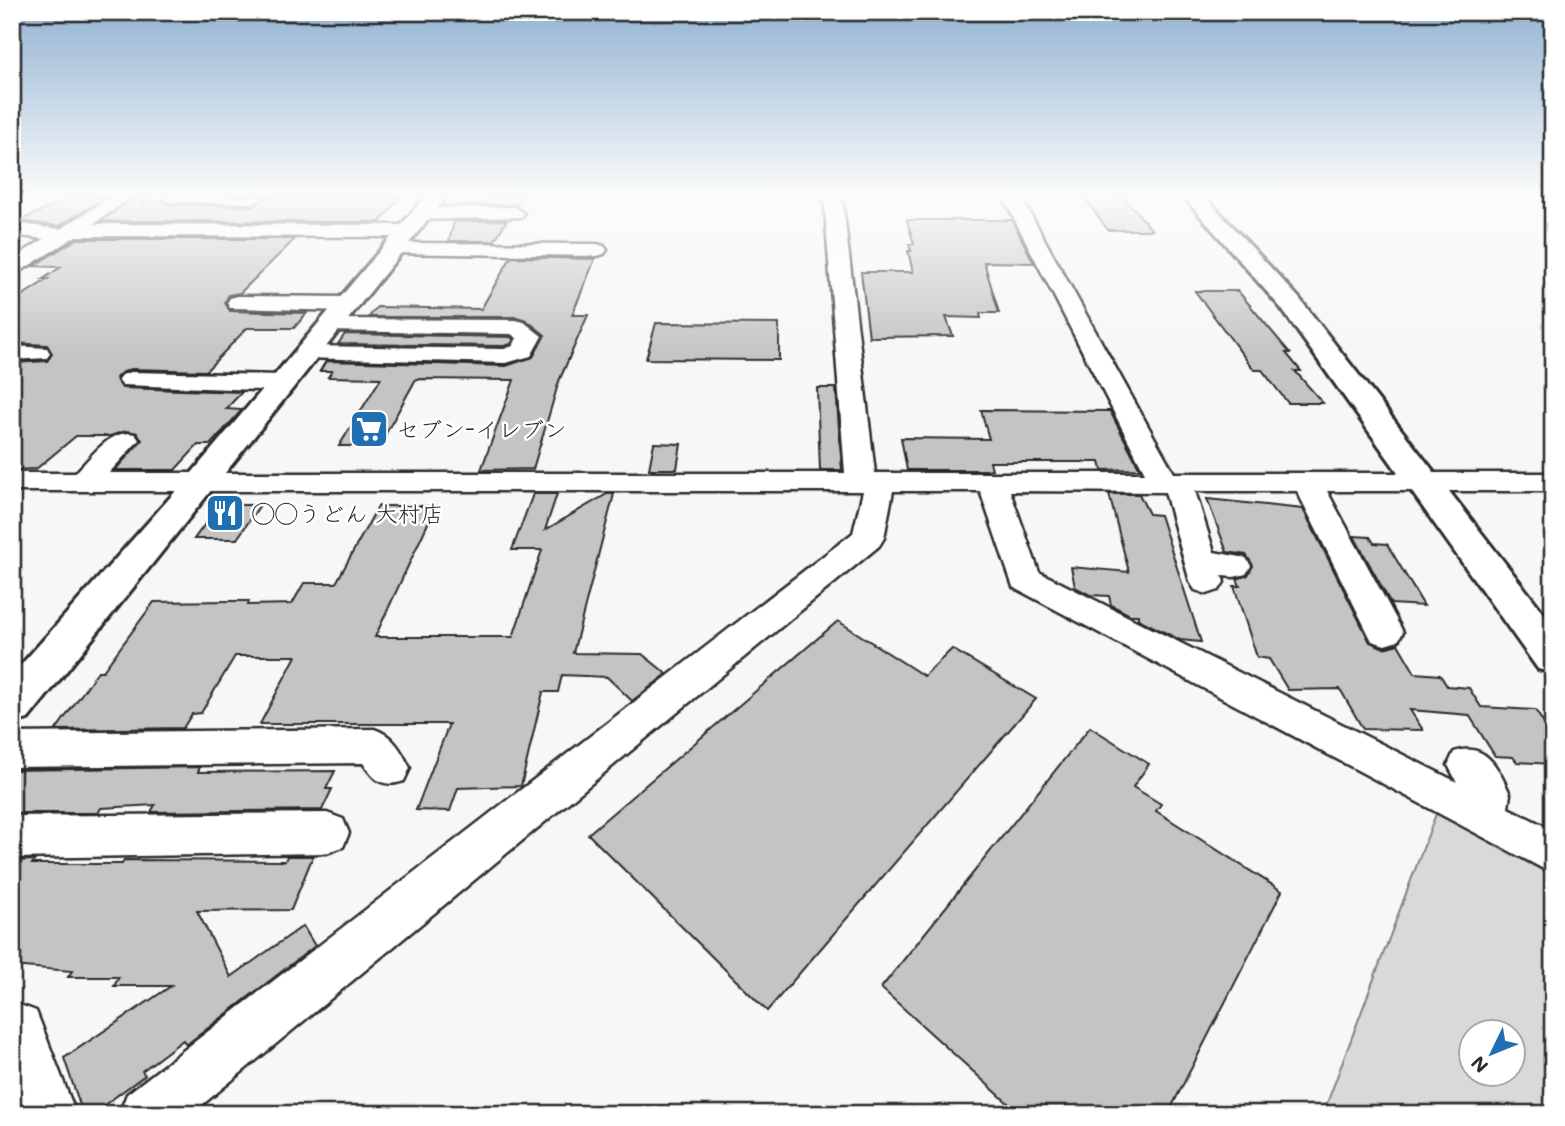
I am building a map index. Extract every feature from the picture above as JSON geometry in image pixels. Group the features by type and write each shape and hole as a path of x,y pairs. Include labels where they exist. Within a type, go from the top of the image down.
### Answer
{"street":[{"path":"13,261 40,250"},
{"path":"12,706 203,481 392,250"},
{"path":"147,1114 868,538 871,482 840,250"},
{"path":"1041,250 1171,483 1214,570"},
{"path":"1242,250 1290,303 1553,657"},
{"path":"238,303 339,315 516,327 530,336 522,351 506,356 308,353"},
{"path":"12,353 38,353"},
{"path":"131,380 283,383"},
{"path":"83,482 125,440"},
{"path":"12,482 1553,482"},
{"path":"992,482 1025,579 1553,853"},
{"path":"1307,482 1385,632"},
{"path":"12,750 374,746 389,768"},
{"path":"1469,765 1489,794 1485,817"},
{"path":"12,837 327,833"},
{"path":"12,1028 17,1030 48,1114"}],"shaded area":[{"path":"1439,806 1553,864 1553,1114 1323,1114"}],"building":[{"path":"60,250 284,250 240,293 229,295 225,302 230,311 307,313 294,328 247,328 206,371 131,369 116,378 122,388 242,392 226,409 242,410 210,445 198,445 175,470 115,470 142,440 137,433 126,431 110,436 76,436 36,469 12,470 12,363 47,361 52,354 47,345 12,343 12,302 48,279 43,279 61,267 33,266"},
{"path":"1027,250 1034,263 984,262 999,313 980,313 981,318 946,317 953,336 869,337 861,272 913,272 908,251"},
{"path":"511,257 595,259 572,315 588,315 559,381 533,469 481,470 514,380 416,379 379,446 339,446 381,378 328,377 332,371 320,371 326,361 506,366 533,357 545,335 526,320 517,317 369,317 377,307 481,309"},
{"path":"1195,291 1238,291 1290,353 1286,353 1301,371 1295,371 1323,403 1288,403 1262,370 1254,370"},
{"path":"656,323 779,324 779,360 646,359"},
{"path":"345,334 514,339 511,344 504,346 338,344"},
{"path":"817,388 836,388 842,470 820,470"},
{"path":"981,410 1110,411 1140,469 1102,470 1100,462 990,462 992,469 986,470 907,470 901,438 989,439"},
{"path":"654,443 681,444 677,469 649,469"},
{"path":"533,494 557,494 545,530 607,494 614,494 573,653 642,654 667,674 632,701 607,677 562,675 558,692 543,692 521,786 458,788 450,811 416,810 449,724 260,724 296,656 235,656 201,713 192,714 183,728 56,730 98,671 103,671 154,602 249,601 248,605 292,604 304,583 336,583 378,506 436,506 375,637 513,637 542,550 512,550"},
{"path":"1109,494 1139,494 1149,514 1160,515 1201,642 1180,640 1138,619 1138,615 1130,615 1111,605 1109,596 1090,595 1075,587 1071,567 1129,572"},
{"path":"1207,499 1303,509 1370,642 1384,648 1398,644 1415,673 1440,675 1447,686 1469,688 1481,707 1535,710 1553,737 1553,764 1517,762 1513,757 1495,756 1469,715 1410,710 1423,730 1363,729 1340,689 1288,690 1269,659 1257,657 1234,586 1240,586 1237,579 1248,575 1253,565 1246,555 1227,552"},
{"path":"219,505 260,505 237,539 194,539"},
{"path":"1354,536 1370,537 1374,543 1387,544 1424,606 1391,604"},
{"path":"838,621 924,676 952,649 1036,699 767,1011 588,834"},
{"path":"1090,727 1149,764 1133,787 1161,804 1156,811 1282,891 1168,1114 1020,1114 881,988"},
{"path":"200,767 198,772 335,771 326,789 332,789 322,810 151,812 155,805 101,808 98,813 12,813 12,770"},
{"path":"287,856 313,856 291,910 197,911 231,977 303,926 315,946 186,1045 183,1040 142,1071 145,1075 92,1114 83,1114 64,1058 171,986 114,986 119,977 68,977 72,971 12,966 12,861 35,860 32,864 122,864 124,860 285,861"}],"place":[{"name":"セブン-イレブン","path":"369,429"},
{"name":"◯◯うどん 大村店","path":"225,513"}]}
